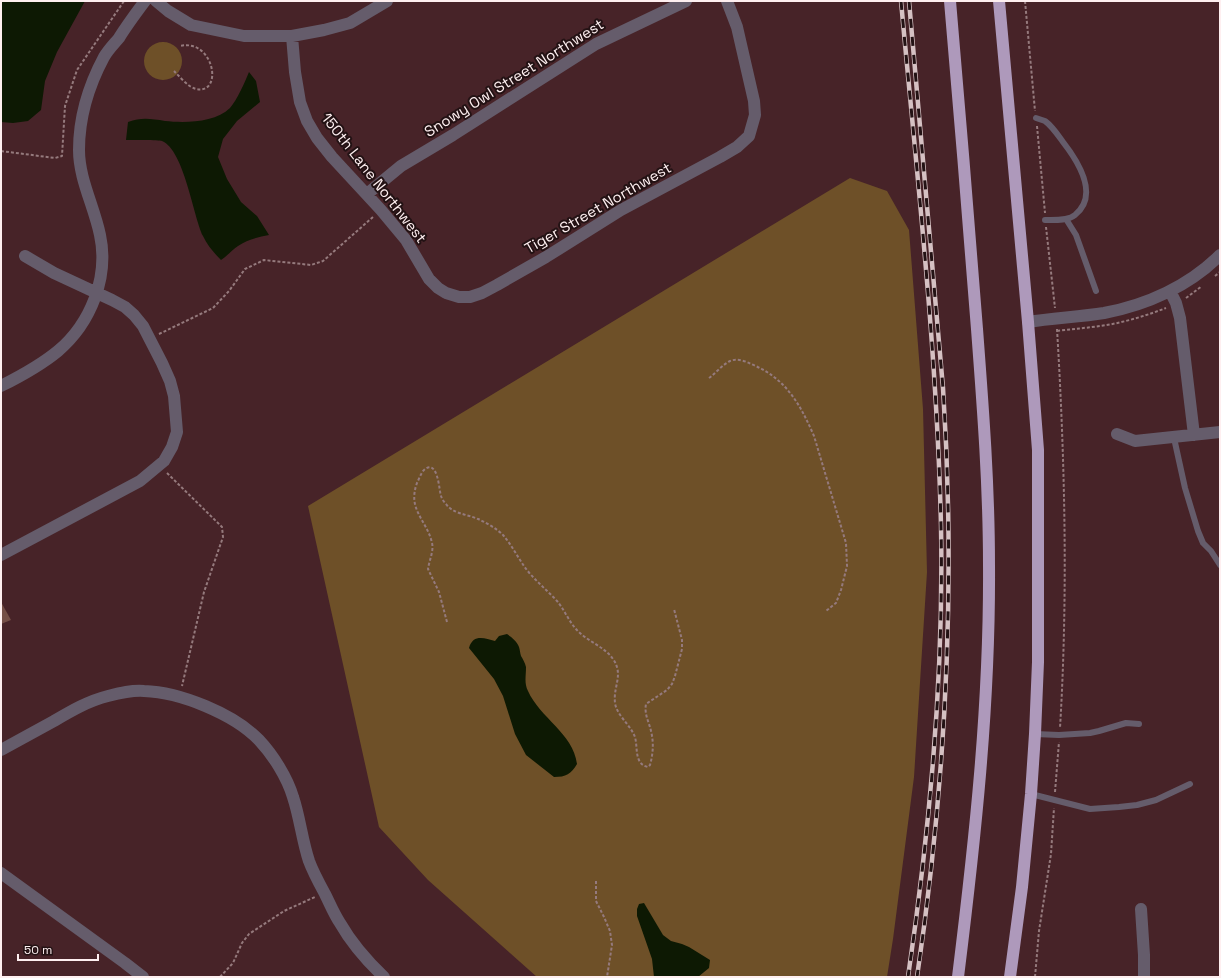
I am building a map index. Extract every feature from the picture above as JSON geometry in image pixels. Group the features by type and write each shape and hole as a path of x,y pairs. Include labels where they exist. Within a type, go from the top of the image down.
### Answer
{"highway":[{"path":"950,1 977,322 986,450 989,565 987,660 978,795 958,977"},
{"path":"999,1 1038,450 1038,662 1031,794 1022,887 1010,977"}],"street":[{"path":"1,386 19,377 58,351 73,336 86,318 100,286 103,259 100,235 83,177 79,150 82,121 89,88 105,56 145,1"},
{"path":"156,1 191,24 244,36 292,36 324,30 350,23 387,1"},
{"name":"Snowy Owl Street Northwest","path":"367,194 401,166 453,135 596,44 686,1"},
{"name":"Tiger Street Northwest","path":"458,297 482,293 497,285 546,257 621,210 737,147 749,136 755,115 753,93 737,27 727,1"},
{"name":"150th Lane Northwest","path":"292,36 295,72 300,102 307,121 317,138 406,240 430,279 438,288 446,293 458,297"},
{"path":"1028,322 1089,315 1124,309 1147,301 1170,291 1202,270 1220,255"},
{"path":"1,556 140,481 162,463 172,447 177,432 174,396 170,382 143,326 134,315 124,307 54,273 25,256"},
{"path":"1170,291 1176,303 1180,318 1194,435"},
{"path":"1117,434 1135,441 1220,432"},
{"path":"1,750 76,707 107,696 144,690 181,697 209,707 240,725 259,740 284,776 293,796 309,861 324,892 340,923 351,940 366,959 384,977"},
{"path":"1,874 143,977"},
{"path":"1141,910 1144,977"}],"lane":[{"path":"1036,118 1045,121 1055,131 1074,156 1084,176 1086,196 1082,207 1074,216 1066,219 1045,220"},
{"path":"1066,219 1076,235 1096,291"},
{"path":"1174,438 1185,488 1198,531 1203,544 1212,551 1220,565"},
{"path":"1034,734 1059,735 1099,731 1126,723 1139,724"},
{"path":"1031,794 1090,809 1119,808 1156,800 1190,784"}],"path":[{"path":"1,151 54,158 62,156 65,106 77,70 124,1"},
{"path":"1025,1 1045,220 1055,308"},
{"path":"174,71 196,89 207,87 213,76 209,60 205,54 188,44 180,46"},
{"path":"149,339 213,308 229,291 245,269 264,260 311,265 323,261 381,210"},
{"path":"1035,977 1039,931 1051,854 1064,664 1066,592 1064,461 1057,331"},
{"path":"709,378 731,361 738,359 762,368 781,381 799,406 808,423 814,436 846,543 847,566 841,590 836,603 826,611"},
{"path":"162,463 222,527 223,537 204,592 181,697"},
{"path":"447,622 439,592 428,569 433,545 430,534 417,513 415,505 416,486 420,475 424,469 430,467 433,468 437,475 441,497 445,504 453,511 478,518 503,535 524,566 558,603 577,630 612,657 618,670 614,698 617,710 634,735 637,743 638,760 642,765 648,767 650,765 654,749 652,733 644,711 646,704 667,690 672,684 682,649 681,631 674,609"},
{"path":"596,881 596,901 610,930 612,945 607,977"},
{"path":"220,977 233,962 248,934 284,911 324,892"}],"shaded area":[{"path":"1,1 85,1 57,52 45,81 41,110 28,121 13,123 1,122"},
{"path":"159,42 167,42 174,45 179,50 182,61 179,72 174,77 167,80 159,80 152,77 147,72 144,65 144,57 147,50 152,45"},
{"path":"249,72 256,81 260,102 237,121 223,139 218,157 227,179 241,202 257,216 269,235 241,244 221,260 211,249 203,236 182,169 170,147 162,141 126,140 128,122 138,119 146,119 190,122 216,117 224,113 233,105"},
{"path":"850,178 887,191 909,230 923,409 927,572 914,777 887,977 537,977 428,880 379,827 308,506"},
{"path":"507,634 519,647 526,667 526,685 533,701 563,734 574,753 577,764 570,773 565,776 554,777 526,755 515,734 503,696 494,679 469,648 476,639 483,638 495,641 499,636"},
{"path":"644,903 663,935 671,941 689,947 710,960 709,968 698,977 654,977 652,959 637,916 639,904"}],"building":[{"path":"1,602 11,620 1,624"}],"railway":[{"path":"901,1 931,329 939,460 941,526 940,639 934,752 923,865 908,977"},
{"path":"909,1 943,388 947,462 948,536 946,683 941,757 927,904 917,977"}]}
